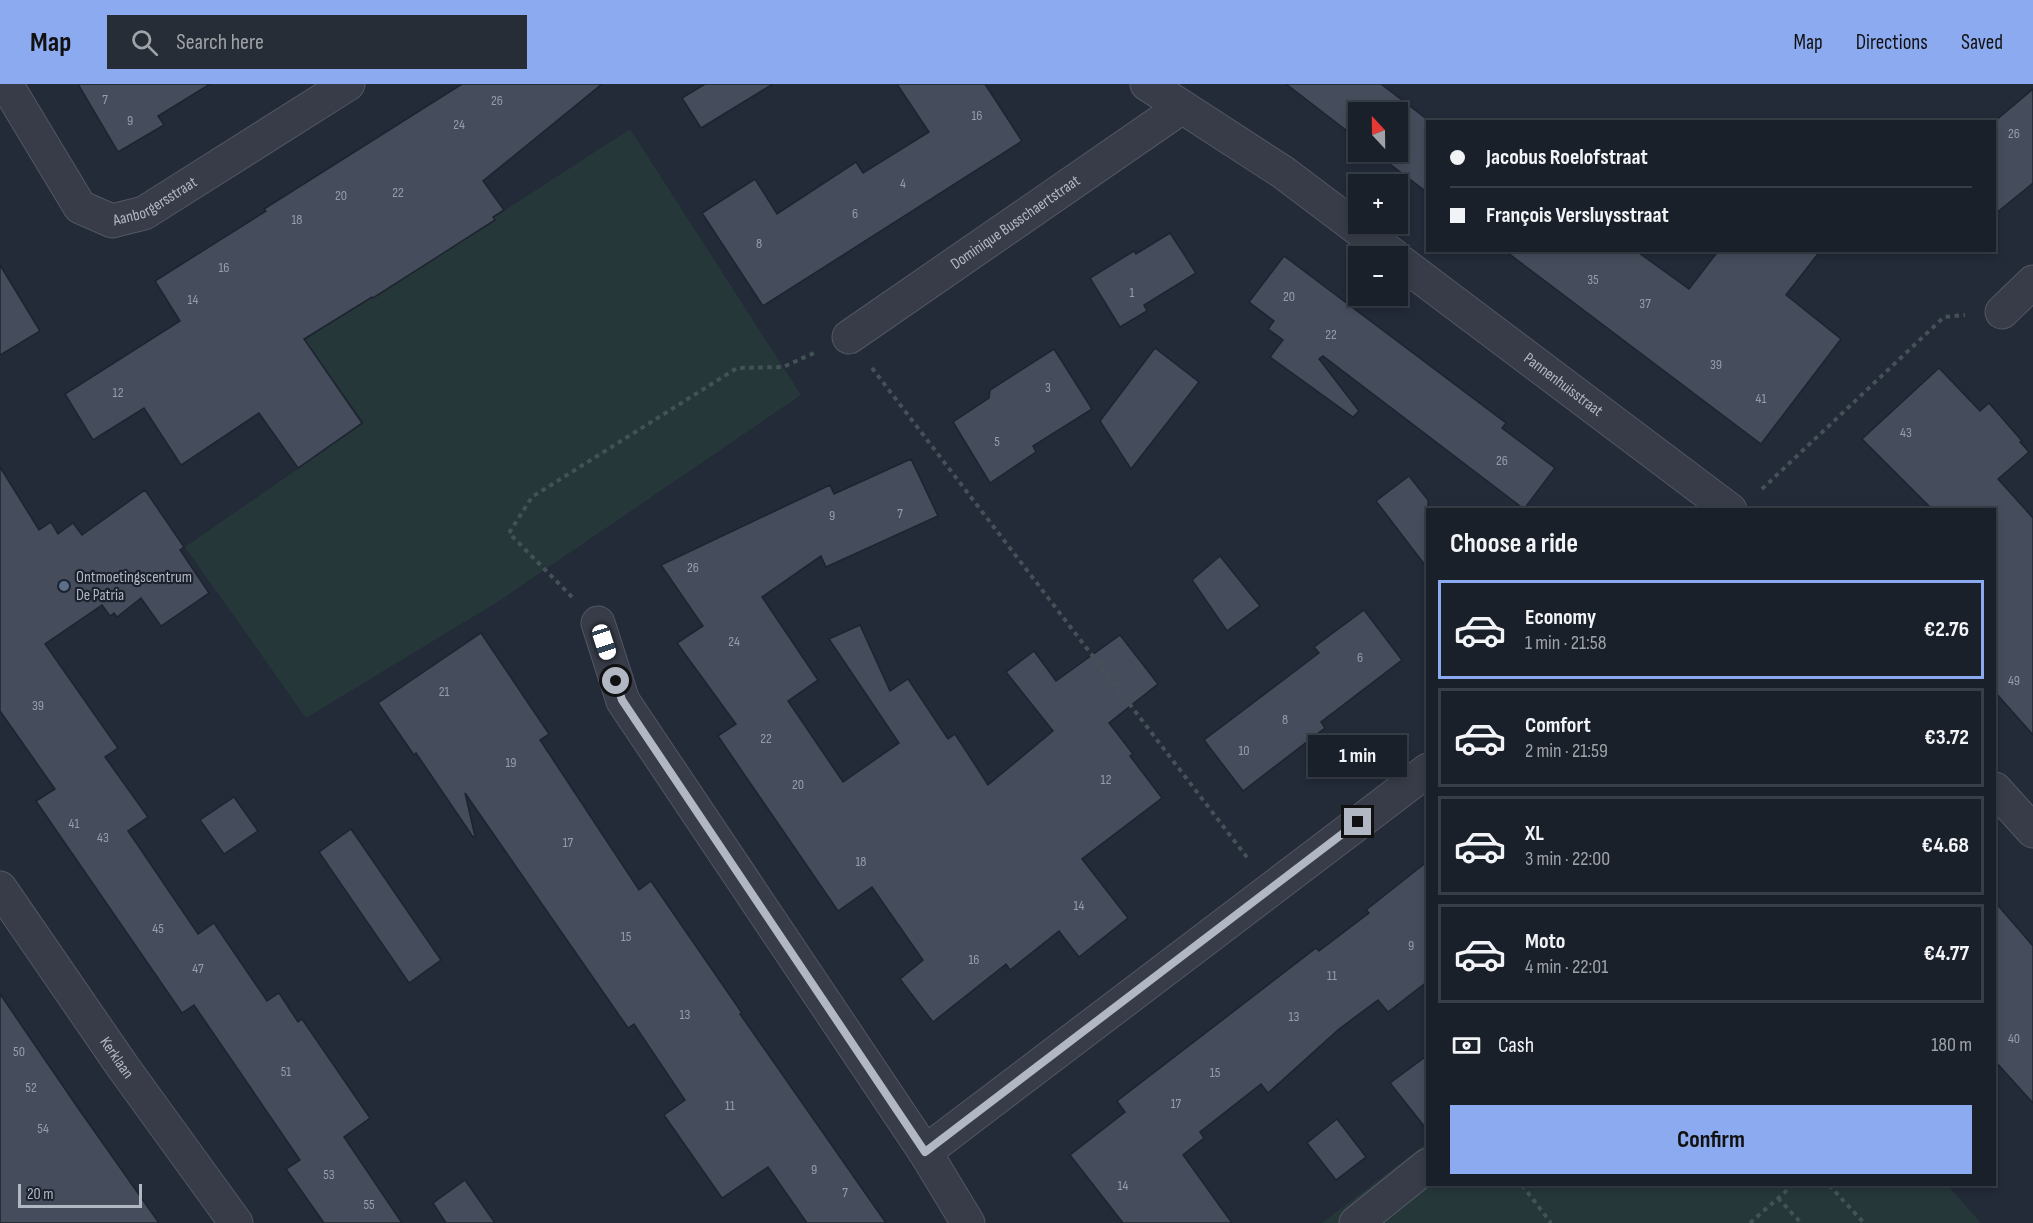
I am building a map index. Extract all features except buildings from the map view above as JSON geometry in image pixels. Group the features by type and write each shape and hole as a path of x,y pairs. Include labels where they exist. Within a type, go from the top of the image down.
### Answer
{"street":[{"name":"Aanborgersstraat","path":"6,84 80,207 112,221 144,213 348,84"},
{"path":"1147,84 1284,173 1381,246"},
{"name":"Dominique Busschaertstraat","path":"849,337 1182,107"},
{"name":"Pannenhuisstraat","path":"1408,267 1744,502"},
{"path":"2002,312 2033,282"},
{"path":"598,623 622,700 925,1152 968,1223"},
{"path":"925,1152 1426,772"},
{"path":"1996,790 2033,831"},
{"name":"Kerklaan","path":"0,888 123,1066 236,1223"},
{"path":"1356,1223 1426,1167"}],"path":[{"path":"1744,502 1944,317 2002,312"},
{"path":"598,623 509,534 532,497 737,368 783,367 849,337 1271,889"},
{"path":"1523,1186 1551,1223"},
{"path":"1750,1223 1792,1186"},
{"path":"1830,1186 1864,1223"},
{"path":"1778,1198 1801,1223"}],"shaded area":[{"path":"630,129 801,395 499,601 306,718 185,547 364,423 305,340"},
{"path":"1426,1144 1426,1186 1948,1186 1981,1223 1322,1223"}],"place":[{"name":"Ontmoetingscentrum De Patria","path":"64,586"}],"route":[{"path":"616,681 622,700 925,1152 1358,822"}]}
